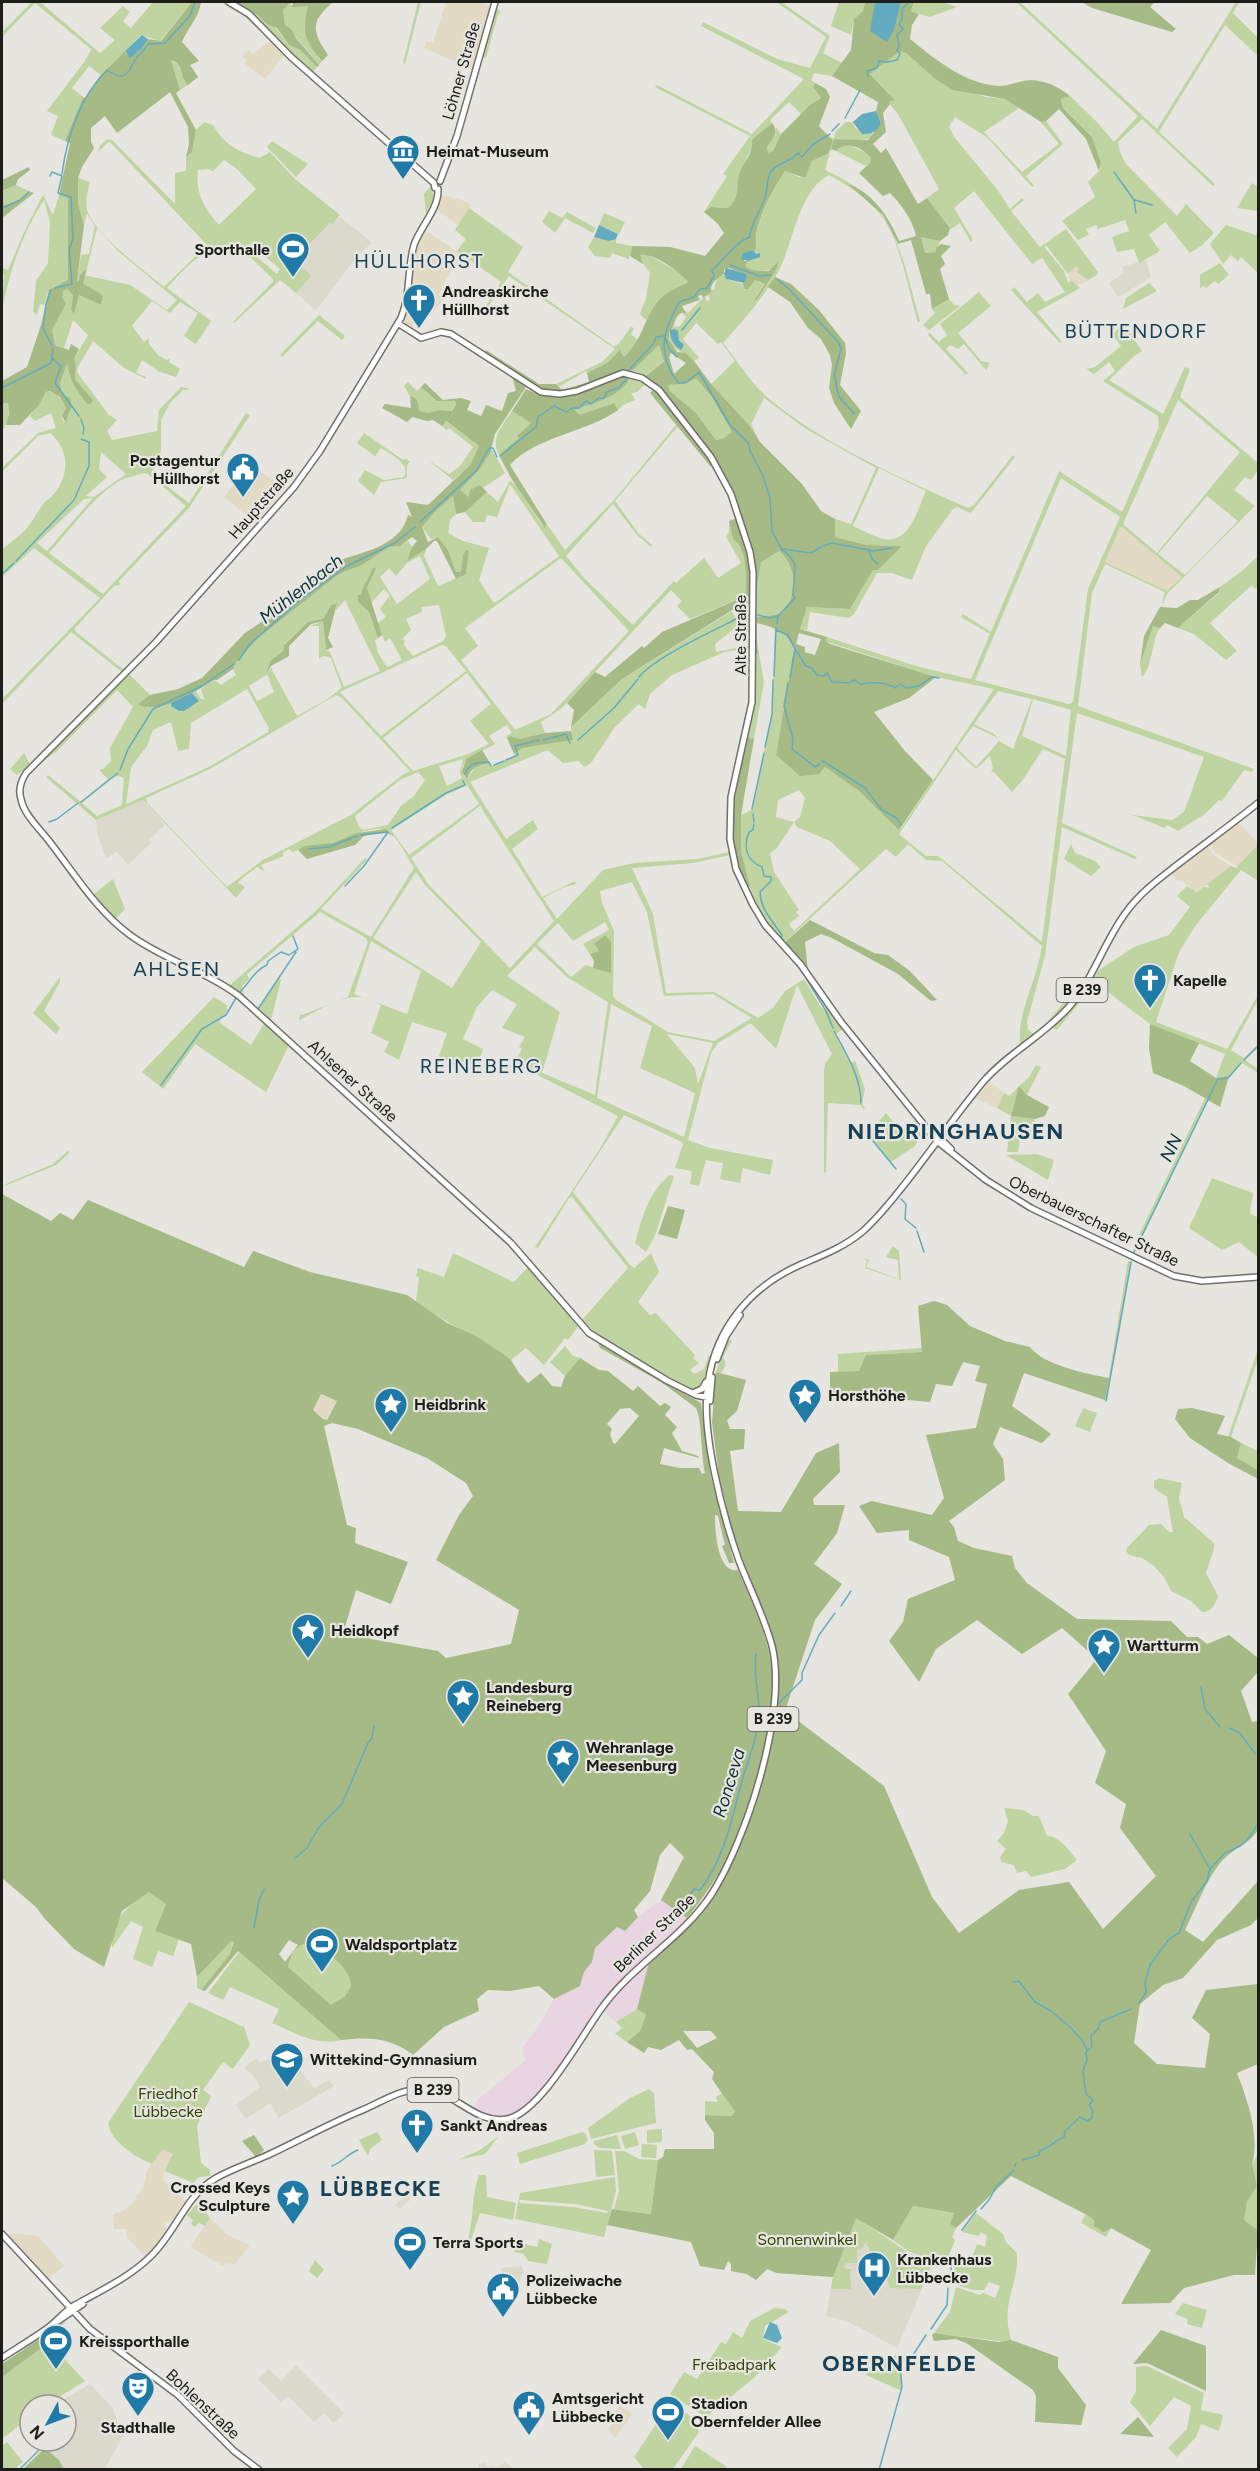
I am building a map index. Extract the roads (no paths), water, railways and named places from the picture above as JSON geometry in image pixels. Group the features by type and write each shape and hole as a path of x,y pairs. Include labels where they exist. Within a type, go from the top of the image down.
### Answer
{"main road":[{"path":"229,2 249,14 291,57 437,182"},
{"name":"Löhner Straße","path":"437,182 457,136 495,2"},
{"name":"Hauptstraße","path":"21,783 30,769 156,642 294,487 314,460 398,326 407,303 415,244 435,203 438,189 434,187 437,182"},
{"name":"Alte Straße","path":"398,326 421,338 441,332 451,334 541,393 560,394 577,391 623,374 642,378 659,390 711,457 739,514 753,572 753,702 737,764 729,809 730,839 736,869 765,925 801,965 841,1022 938,1139"},
{"name":"Ahlsener Straße","path":"21,783 20,797 26,811 74,874 122,928 143,944 221,983 239,996 511,1243 589,1333 619,1353 686,1390 708,1396"},
{"name":"B 239","path":"710,1438 706,1410 702,1400 695,1394 705,1385 717,1348 732,1319 756,1292 774,1279 840,1248 865,1229 910,1178 991,1073 1061,1016 1073,1002 1092,976 1119,922 1141,895 1258,803"},
{"name":"Alte Straße","path":"920,1119 933,1130 938,1139"},
{"path":"933,1130 947,1128"},
{"name":"Oberbauerschafter Straße","path":"938,1139 986,1180 1031,1208 1174,1276 1202,1281 1258,1277"},
{"name":"B 239","path":"710,1438 708,1396 714,1368 731,1328 750,1302 774,1279"},
{"name":"B 239","path":"706,1410 711,1368"},
{"name":"Berliner Straße","path":"2,2358 71,2310 142,2265 153,2255 196,2194 212,2180 397,2094 420,2088 438,2091 491,2119 504,2120 520,2115 546,2090 615,1991 684,1927 716,1887 738,1837 758,1781 772,1725 777,1690 771,1643 736,1550 717,1477 710,1438"},
{"name":"Bohlenstraße","path":"2,2234 71,2310 98,2336 178,2395 234,2451 259,2469"}],"water":[{"path":"875,2 901,2 894,30 887,42 870,31"},
{"path":"142,35 148,39 130,58 125,51"},
{"path":"876,111 881,123 878,129 869,134 862,134 853,122 862,114"},
{"path":"599,225 618,234 616,239 609,241 594,237"},
{"path":"753,250 756,254 760,253 760,257 748,261 741,259 743,253"},
{"path":"726,268 746,274 744,283 726,279 724,274"},
{"path":"670,330 678,331 679,340 684,345 681,350 671,339"},
{"path":"192,693 199,701 184,711 171,706 171,703"},
{"path":"770,2322 777,2325 782,2338 777,2343 763,2338"}],"waterway":[{"path":"62,174 67,146 76,118 98,80 107,70 120,76 124,75 148,44 165,43 190,16 195,2"},
{"name":"Mühlenbach","path":"868,76 867,71 877,68 879,61 897,60 900,54 897,50 899,46 897,35 903,29 899,24 902,20 902,9 909,2"},
{"name":"Mühlenbach","path":"845,118 860,90"},
{"name":"Mühlenbach","path":"832,131 839,124"},
{"name":"Mühlenbach","path":"629,370 653,344 656,337 665,336 679,302 694,297 700,289 707,288 714,276 712,270 735,247 750,237 753,223 765,198 771,171 798,153 802,157 812,145 830,134"},
{"path":"50,176 52,172 62,176 58,193 71,197 73,239 69,249 72,284 55,288"},
{"path":"1114,172 1134,200 1136,213"},
{"path":"2,208 20,200 29,192"},
{"path":"1135,200 1152,205"},
{"path":"730,265 759,276 771,275"},
{"path":"777,279 839,343 841,349 834,376 839,396 854,414"},
{"path":"51,290 46,304 43,328 52,345"},
{"path":"682,330 700,308"},
{"path":"665,336 665,355 675,378 679,383 687,382 699,372 730,425 749,444 750,451 763,476 770,498 772,531 782,550 789,555 795,565 793,595 795,598 778,616 777,624"},
{"path":"665,337 669,349 677,357"},
{"path":"2,388 51,363 53,348"},
{"path":"52,358 61,366 55,383 79,416"},
{"name":"Mühlenbach","path":"500,456 536,427 538,417 554,406 566,412 572,408 579,408 586,401 591,404 599,398 604,398 607,392 618,388 628,378"},
{"path":"81,419 83,434"},
{"path":"16,561 74,500 89,466 89,442 81,439"},
{"name":"Mühlenbach","path":"420,522 476,471 489,448 493,448 497,457"},
{"name":"Mühlenbach","path":"239,660 249,645 300,600 347,566 395,543 415,527"},
{"path":"823,546 832,543 874,551 892,548"},
{"path":"782,549 811,553 821,547"},
{"path":"869,551 872,559 878,564"},
{"path":"2,574 14,563"},
{"path":"639,677 659,660 688,643 744,615 750,616"},
{"path":"758,615 770,618 777,616"},
{"path":"774,676 776,628"},
{"path":"776,630 788,635 795,649 790,678"},
{"path":"795,649 806,666 812,668 817,675 824,676 827,673 832,682 849,683 854,680 861,684 879,683 895,688 900,684 906,688 919,686 932,677 939,678"},
{"name":"Mühlenbach","path":"120,770 128,749 153,709 202,686 234,664"},
{"path":"578,740 614,708 638,679"},
{"path":"765,747 772,714 773,680"},
{"path":"788,683 784,706 793,739 792,749 815,767 820,764"},
{"path":"543,740 566,734 570,743"},
{"path":"506,760 518,755 515,746 539,740"},
{"path":"752,809 764,753"},
{"path":"494,765 504,761"},
{"path":"465,774 474,764 489,762 491,766"},
{"path":"822,762 865,788 882,810 898,819 901,825"},
{"name":"Mühlenbach","path":"81,802 118,773"},
{"path":"392,828 446,793 465,785 463,781"},
{"name":"Mühlenbach","path":"49,822 57,819 78,803"},
{"path":"753,814 754,822"},
{"path":"754,824 753,830 749,832 746,848 752,861 762,867 764,876 771,877 771,881 760,892 762,904 782,935 781,940"},
{"path":"360,835 388,832"},
{"path":"345,886 364,866 388,832"},
{"path":"309,849 329,847 357,836"},
{"path":"240,992 256,973 267,965 268,961 281,952 289,955 298,949 293,936"},
{"path":"788,945 791,949"},
{"path":"258,1009 296,952"},
{"path":"792,958 804,975"},
{"path":"806,978 826,1011 833,1028"},
{"path":"161,1085 202,1029 226,1015 236,998"},
{"path":"834,1031 856,1075 861,1103"},
{"name":"NN","path":"1244,1060 1258,1046"},
{"name":"NN","path":"1133,1254 1218,1079 1228,1078 1241,1063"},
{"path":"873,1141 896,1169"},
{"path":"901,1199 906,1204 905,1219 916,1228"},
{"path":"917,1231 924,1252"},
{"name":"NN","path":"1106,1401 1131,1262"},
{"path":"841,1606 851,1591"},
{"path":"777,1705 802,1680 802,1673 819,1635 835,1613"},
{"name":"Ronceva","path":"682,1906 694,1889 700,1890 715,1866 729,1828 754,1743 759,1713 756,1654"},
{"path":"1201,1687 1205,1709 1220,1727"},
{"path":"757,1731 771,1711"},
{"path":"295,1858 307,1848 319,1827 342,1804 372,1738 374,1726"},
{"path":"1229,1728 1240,1733 1255,1754"},
{"path":"1139,2003 1146,1993 1145,1983 1150,1965 1169,1939 1179,1933 1191,1902 1207,1881 1210,1869 1225,1853 1240,1846 1248,1839 1258,1824"},
{"path":"1190,1834 1210,1869"},
{"path":"254,1928 259,1900 264,1889"},
{"path":"1013,1982 1019,1981 1035,2002 1051,2011 1070,2027 1082,2040 1087,2050"},
{"path":"1023,2160 1039,2155 1040,2151 1064,2137 1065,2131 1080,2117 1087,2121 1092,2118 1093,2111 1089,2105 1093,2100 1086,2094 1083,2071 1087,2060 1086,2052 1092,2047 1091,2036 1098,2029 1100,2022 1131,2009"},
{"name":"Ronceva","path":"332,2166 358,2150"},
{"path":"981,2209 996,2187 1014,2170"},
{"path":"962,2230 976,2211"},
{"path":"950,2283 952,2257"},
{"path":"931,2329 947,2305 948,2288"},
{"path":"911,2358 926,2335"},
{"path":"879,2470 902,2387 900,2365"},
{"name":"Ronceva","path":"19,2470 36,2453"}],"place":[{"name":"Heimat-Museum","path":"403,180"},
{"name":"Sporthalle","path":"293,278"},
{"name":"Andreaskirche Hüllhorst","path":"419,329"},
{"name":"Postagentur Hüllhorst","path":"243,498"},
{"name":"Kapelle","path":"1150,1009"},
{"name":"Horsthöhe","path":"805,1424"},
{"name":"Heidbrink","path":"391,1433"},
{"name":"Heidkopf","path":"308,1659"},
{"name":"Wartturm","path":"1104,1674"},
{"name":"Landesburg Reineberg","path":"463,1725"},
{"name":"Wehranlage Meesenburg","path":"563,1785"},
{"name":"Waldsportplatz","path":"322,1973"},
{"name":"Wittekind-Gymnasium","path":"287,2088"},
{"name":"Sankt Andreas","path":"417,2154"},
{"name":"Crossed Keys Sculpture","path":"293,2225"},
{"name":"Terra Sports","path":"410,2271"},
{"name":"Krankenhaus Lübbecke","path":"874,2297"},
{"name":"Polizeiwache Lübbecke","path":"503,2318"},
{"name":"Kreissporthalle","path":"56,2370"},
{"name":"Stadthalle","path":"138,2417"},
{"name":"Amtsgericht Lübbecke","path":"529,2436"},
{"name":"Stadion Obernfelder Allee","path":"668,2441"}],"district":[{"name":"HÜLLHORST","path":"419,261"},
{"name":"BÜTTENDORF","path":"1136,331"},
{"name":"AHLSEN","path":"177,969"},
{"name":"REINEBERG","path":"481,1066"},
{"name":"NIEDRINGHAUSEN","path":"956,1131"},
{"name":"LÜBBECKE","path":"381,2188"},
{"name":"OBERNFELDE","path":"900,2363"}],"park label":[{"name":"Friedhof Lübbecke","path":"168,2102"},
{"name":"Sonnenwinkel","path":"807,2239"},
{"name":"Freibadpark","path":"734,2364"}]}
